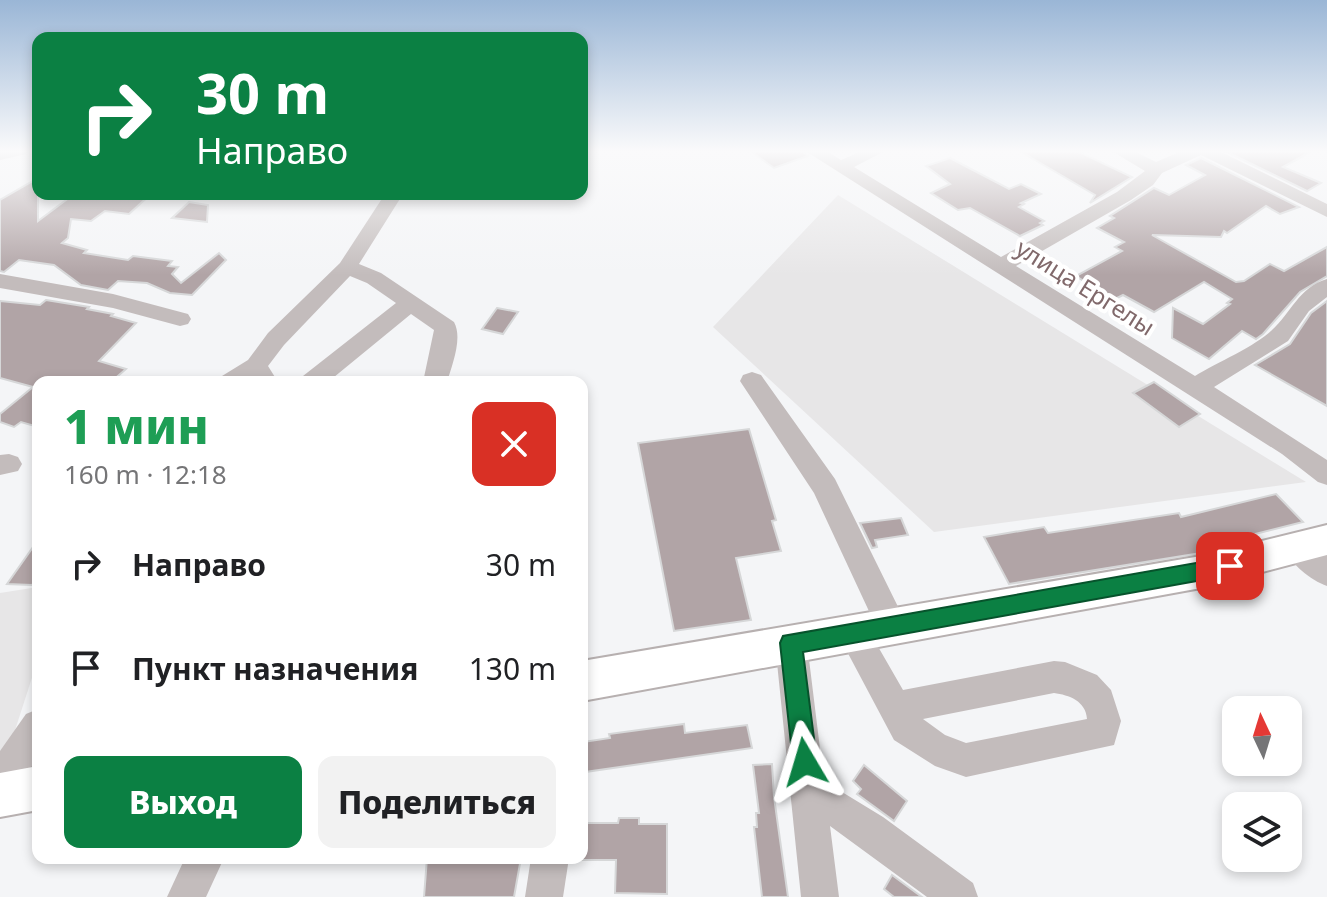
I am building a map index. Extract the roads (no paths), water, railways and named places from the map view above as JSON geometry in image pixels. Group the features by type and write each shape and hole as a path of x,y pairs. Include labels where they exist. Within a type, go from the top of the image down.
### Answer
{"main road":[{"path":"588,680 1201,572 1312,544"},
{"path":"0,795 32,789"}],"street":[{"name":"улица Ергелы","path":"880,192 1291,447 1327,474"},
{"path":"1002,267 1019,254 1130,192"},
{"path":"1287,192 1327,211"},
{"path":"261,374 276,339 347,267 390,200"},
{"path":"347,267 374,278 446,327 437,376"},
{"path":"0,281 113,301 180,319"},
{"path":"1194,388 1280,336 1301,306 1327,286"},
{"path":"320,376 411,303"},
{"path":"752,381 825,487 892,627"},
{"path":"1312,544 1327,573"},
{"path":"854,634 906,728 935,749 966,760 1102,733 1106,723 1105,712 1088,685 1071,677 1054,677 895,708"},
{"path":"791,643 820,897"},
{"path":"0,781 32,735"},
{"path":"808,791 870,830 959,897"},
{"path":"186,897 202,864"},
{"path":"544,897 549,864"}]}
